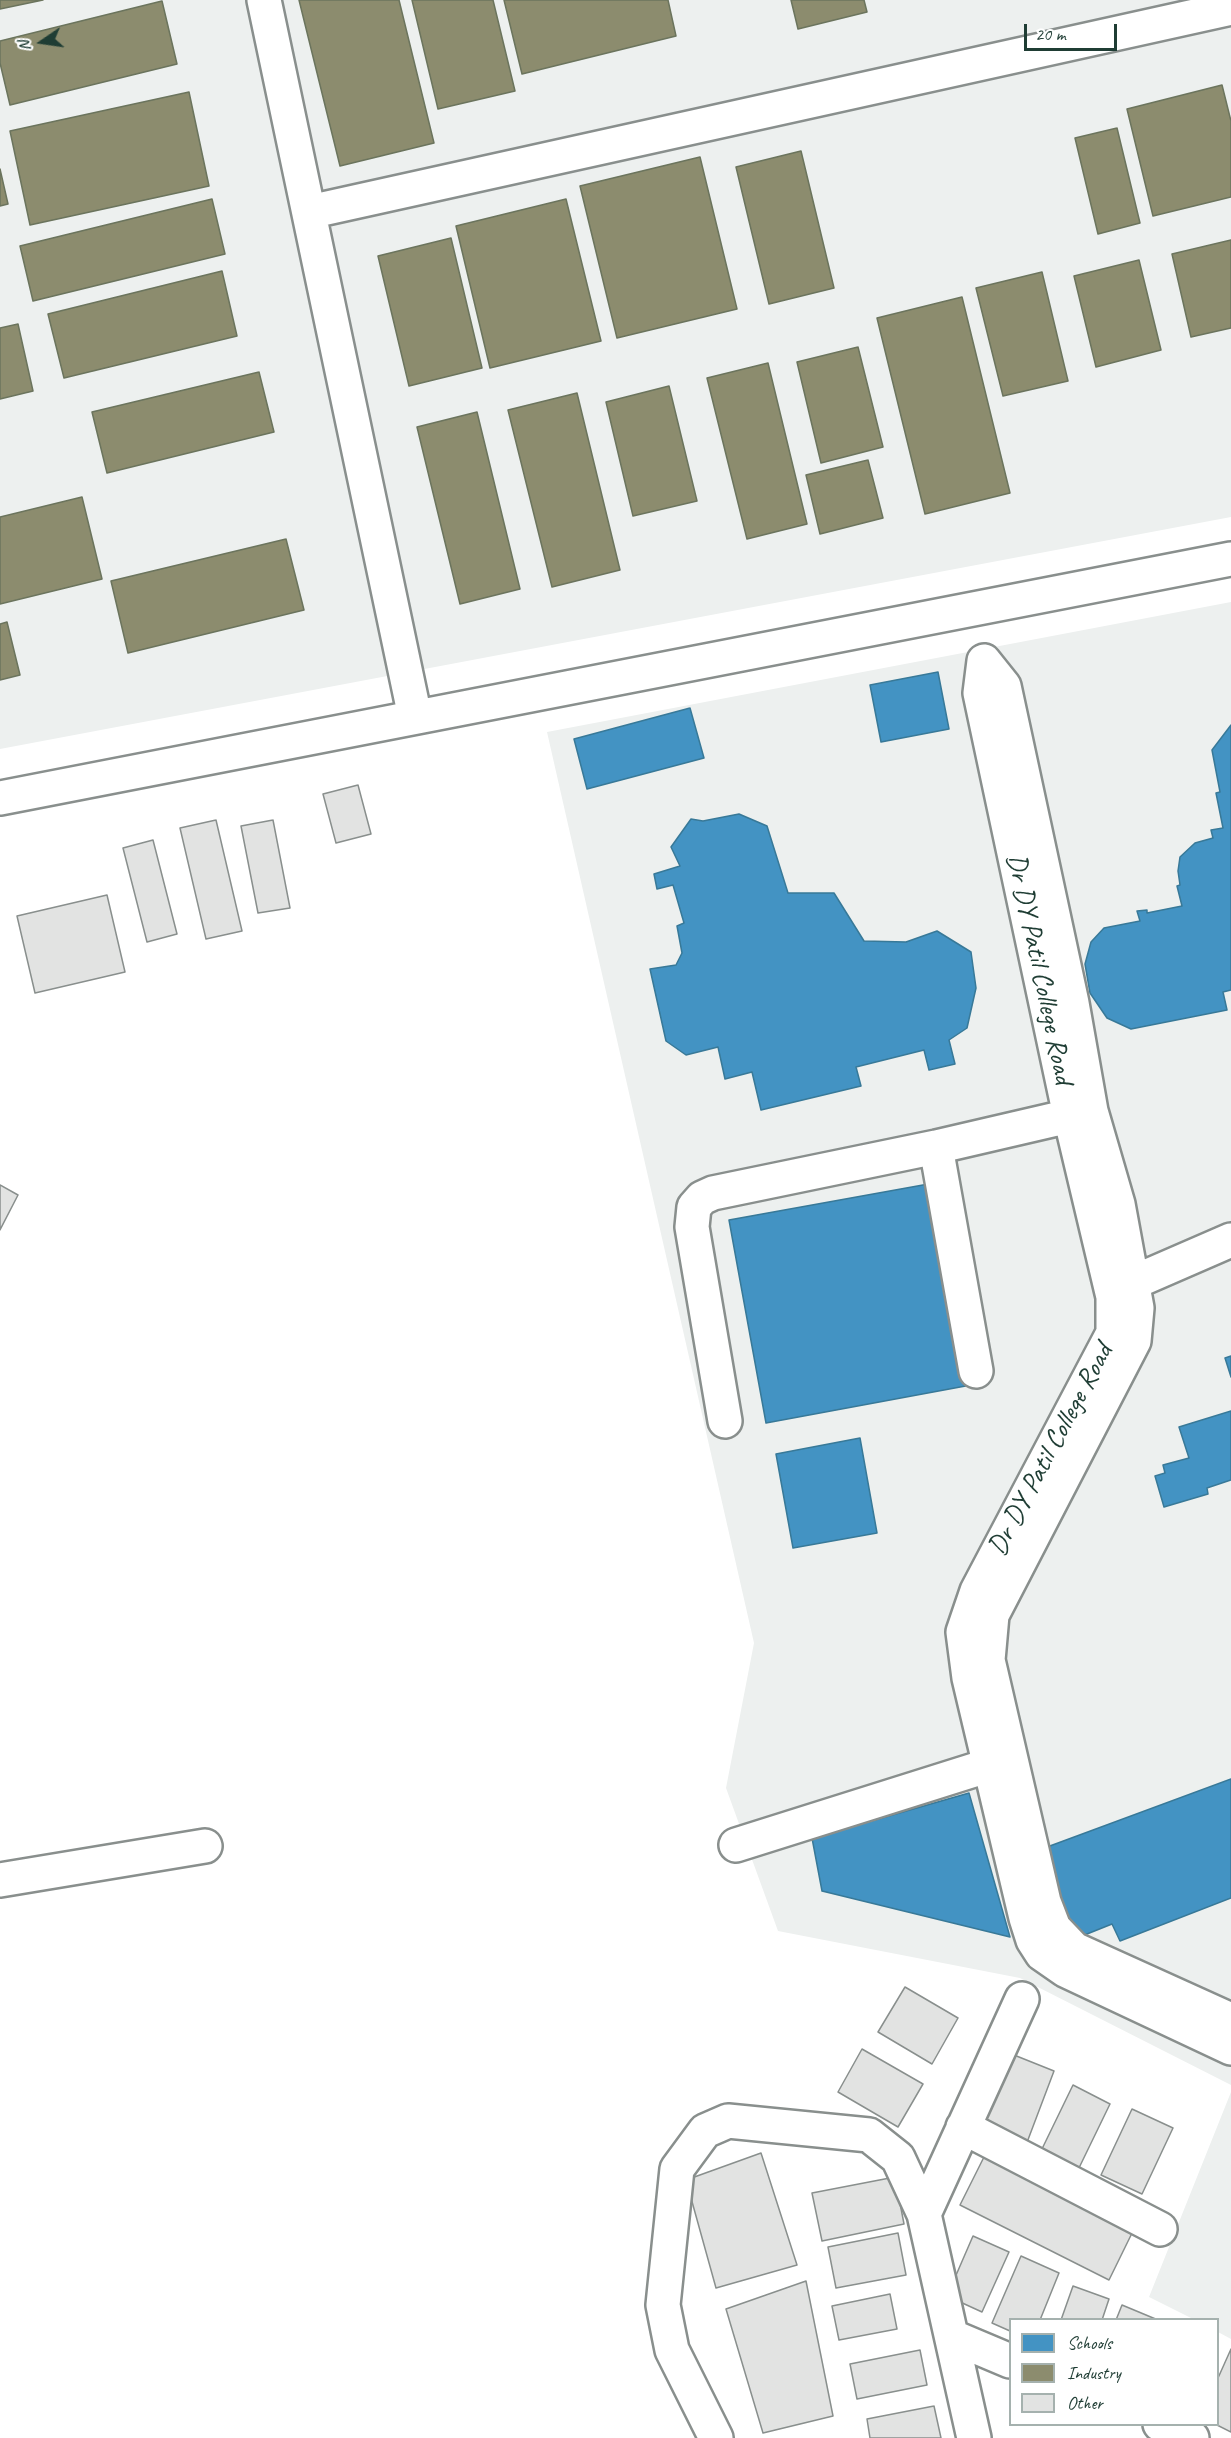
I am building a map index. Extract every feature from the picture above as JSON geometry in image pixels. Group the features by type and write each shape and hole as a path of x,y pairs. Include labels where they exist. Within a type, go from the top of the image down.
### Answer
{"street":[{"path":"264,0 415,717"},
{"path":"309,212 1231,9"},
{"path":"0,798 1231,559"},
{"name":"Dr DY Patil College Road","path":"974,610 984,661 980,693 1081,1113 1125,1283 1137,1308 1134,1341 992,1615 988,1660 1044,1902 1054,1928 1074,1949 1231,2020"},
{"path":"725,1421 692,1227 694,1207 702,1198 713,1193 936,1147 1081,1113"},
{"path":"936,1147 976,1371"},
{"path":"1125,1283 1231,1240"},
{"name":"Dr DY Patil College Road","path":"1125,1283 1113,1333 977,1591 963,1632 969,1678 1026,1918 1033,1940 1042,1954 1065,1970 1231,2048"},
{"path":"736,1845 990,1765"},
{"path":"0,1880 205,1846"},
{"path":"924,2214 1022,1999"},
{"path":"716,2438 672,2350 663,2305 677,2169 705,2131 728,2121 869,2135 898,2158 924,2214 974,2438"},
{"path":"963,2127 1160,2229"},
{"path":"953,2337 1009,2360"},
{"path":"1165,2426 1192,2438"}],"shaded area":[{"path":"0,0 1231,0 1231,517 0,749"},
{"path":"1231,602 1231,2085 1020,1978 778,1931 726,1788 754,1643 547,732"},
{"path":"1231,2092 1231,2339 1219,2333 1219,2318 1191,2318 1149,2297"}],"building: Schools":[{"path":"938,672 949,729 881,742 870,685"},
{"path":"690,708 704,758 587,789 574,739"},
{"path":"1231,725 1231,990 1223,992 1227,1010 1131,1029 1107,1018 1090,993 1085,964 1091,942 1104,928 1140,921 1137,911 1147,910 1147,913 1182,906 1177,886 1180,885 1178,871 1180,857 1195,843 1213,838 1211,830 1223,828 1216,793 1220,792 1212,750"},
{"path":"739,814 767,826 788,893 834,893 864,941 906,942 937,931 971,952 976,988 967,1028 949,1040 955,1064 929,1070 924,1050 856,1067 861,1086 761,1110 752,1072 725,1079 718,1047 686,1055 666,1041 650,969 676,965 682,953 677,926 684,923 673,885 657,889 654,874 680,866 671,847 691,819 703,821"},
{"path":"934,1183 971,1385 766,1423 729,1220"},
{"path":"1231,1356 1231,1377 1225,1358"},
{"path":"1231,1411 1231,1480 1207,1488 1208,1494 1164,1507 1155,1476 1165,1473 1163,1465 1189,1458 1179,1427"},
{"path":"860,1438 877,1533 793,1548 776,1454"},
{"path":"1231,1779 1231,1898 1120,1941 1112,1924 1072,1940 1039,1850"},
{"path":"969,1793 1010,1937 822,1891 812,1838"}],"building: Industry":[{"path":"0,0 43,0 0,9"},
{"path":"299,0 399,0 434,143 340,166"},
{"path":"412,0 493,0 515,91 438,109"},
{"path":"504,0 668,0 676,36 522,74"},
{"path":"791,0 864,0 867,12 798,29"},
{"path":"162,1 177,64 10,105 0,63 0,41"},
{"path":"1222,85 1231,121 1231,197 1153,216 1127,109"},
{"path":"189,92 209,186 30,225 10,131"},
{"path":"1117,128 1140,223 1098,234 1075,138"},
{"path":"801,151 834,288 769,304 736,167"},
{"path":"700,157 737,309 617,338 580,186"},
{"path":"0,169 8,204 0,206"},
{"path":"212,199 225,254 33,301 20,246"},
{"path":"566,199 601,341 490,368 456,226"},
{"path":"451,238 482,368 409,386 378,256"},
{"path":"1231,240 1231,328 1191,337 1172,254"},
{"path":"1139,260 1161,350 1096,367 1074,276"},
{"path":"222,271 237,336 64,378 48,314"},
{"path":"1042,272 1068,381 1003,396 976,288"},
{"path":"962,297 1010,493 925,514 877,318"},
{"path":"18,324 33,391 0,399 0,328"},
{"path":"858,347 883,447 821,463 797,362"},
{"path":"768,363 807,524 747,539 707,378"},
{"path":"259,372 274,432 107,473 92,412"},
{"path":"669,386 697,501 633,516 606,402"},
{"path":"577,393 620,570 552,587 508,410"},
{"path":"477,412 520,589 460,604 417,427"},
{"path":"868,460 883,518 820,534 806,475"},
{"path":"82,497 102,579 0,604 0,517"},
{"path":"286,539 304,610 128,653 111,581"},
{"path":"7,622 20,675 0,680 0,624"}],"building: Other":[{"path":"358,785 371,834 336,843 323,794"},
{"path":"216,820 242,931 206,939 180,828"},
{"path":"273,820 290,908 258,913 241,826"},
{"path":"153,840 177,934 147,942 123,848"},
{"path":"107,895 125,972 35,993 17,916"},
{"path":"0,1185 18,1195 0,1230"},
{"path":"905,1987 958,2018 932,2064 878,2032"},
{"path":"862,2049 923,2084 898,2127 838,2092"},
{"path":"1009,2053 1054,2071 1026,2145 981,2126"},
{"path":"1073,2085 1110,2104 1077,2172 1040,2153"},
{"path":"1132,2109 1173,2128 1142,2194 1101,2175"},
{"path":"761,2153 797,2265 716,2288 686,2180"},
{"path":"986,2153 1135,2227 1109,2280 960,2205"},
{"path":"895,2177 904,2224 822,2241 812,2193"},
{"path":"898,2233 906,2275 836,2288 828,2247"},
{"path":"973,2236 1009,2252 982,2312 947,2296"},
{"path":"1021,2256 1059,2273 1041,2318 1009,2318 1009,2331 992,2323"},
{"path":"806,2281 833,2416 763,2433 726,2309"},
{"path":"1073,2286 1109,2299 1103,2318 1062,2318"},
{"path":"890,2294 897,2329 839,2340 832,2306"},
{"path":"1122,2305 1153,2318 1117,2318"},
{"path":"1231,2349 1231,2432 1219,2426 1219,2376"},
{"path":"920,2350 927,2385 857,2399 850,2364"},
{"path":"934,2406 941,2438 870,2438 867,2419"}]}
